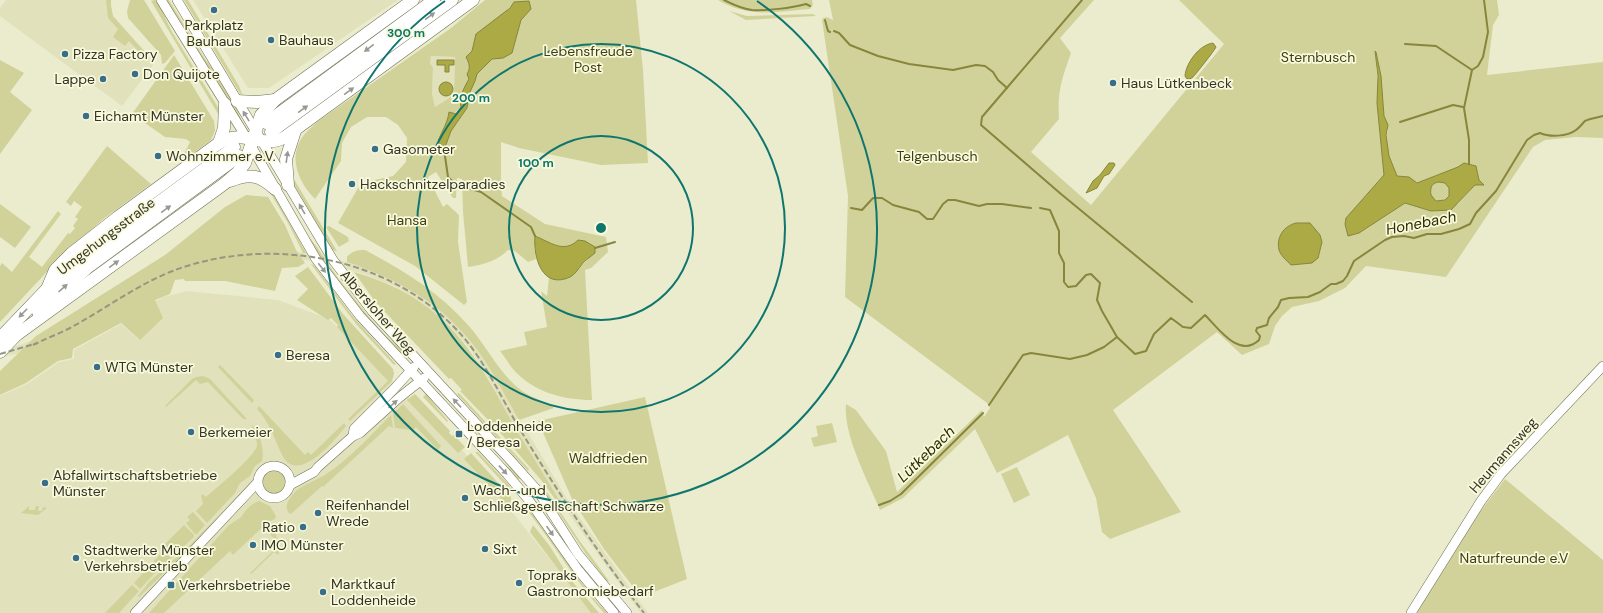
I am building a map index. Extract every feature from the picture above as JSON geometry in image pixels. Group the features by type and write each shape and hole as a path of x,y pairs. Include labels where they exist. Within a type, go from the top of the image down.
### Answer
{"highway":[{"path":"15,336 224,184 243,166 261,115 275,100 413,0"},
{"path":"434,0 269,128 452,0"},
{"path":"46,289 55,270 72,253 118,217 219,143 232,137 278,141 295,131 473,0"},
{"path":"219,143 231,103 275,100"},
{"path":"288,185 286,159 295,131"},
{"name":"Umgehungsstraße","path":"0,338 46,289 92,251 236,151 87,268 54,297 0,352"},
{"path":"224,184 243,177 252,176 264,180 275,189"}],"main road":[{"name":"Albersloher Weg","path":"161,0 231,103 253,139 288,185 333,260 372,311 538,492 578,554 627,613"},
{"name":"Albersloher Weg","path":"177,0 231,103"},
{"name":"Albersloher Weg","path":"253,139 275,189 316,259 360,316 528,498 579,571 614,613"},
{"path":"290,484 314,472 354,432 419,362"},
{"name":"Heumannsweg","path":"1411,613 1481,501 1501,474 1603,366"},
{"path":"354,432 360,433 400,397 430,373"},
{"path":"135,613 239,503 257,483 260,473 268,466 279,466 287,472 294,474 318,467"},
{"path":"257,483 261,492 271,497 277,497 284,494 290,484 290,478 287,472"},
{"path":"239,503 261,492"}],"shaded area":[{"path":"6,0 111,0 113,16 145,51 153,65 122,106 0,16 0,8"},
{"name":"Bauhaus","path":"193,0 398,0 269,88 248,88"},
{"path":"529,1 531,9 521,20 512,53 503,58 492,59 477,74 470,92 467,108 451,131 444,150 438,141 449,112 456,114 461,107 461,96 469,79 467,74 469,66 466,57 472,51 476,34 510,8 514,2"},
{"path":"1213,43 1216,47 1212,53 1193,77 1187,79 1185,76 1186,71 1194,55 1203,47"},
{"path":"1375,51 1381,76 1384,116 1388,125 1386,135 1389,156 1397,176 1409,177 1417,183 1458,167 1464,163 1476,166 1479,180 1484,185 1475,185 1451,210 1431,211 1405,203 1359,233 1348,236 1345,224 1346,218 1384,175 1377,103 1378,76","holes":["1434,183 1445,183 1449,188 1449,196 1445,200 1436,201 1431,195 1432,186"]},
{"path":"431,56 455,57 454,95 435,107 432,94 433,68 430,63"},
{"path":"437,60 454,60 454,65 449,65 449,72 445,72 445,65 437,65"},
{"path":"446,82 451,84 453,89 451,94 446,96 441,94 439,89 441,84"},
{"path":"1109,163 1114,163 1115,165 1109,174 1104,176 1097,188 1086,193 1093,181 1100,175"},
{"path":"1310,223 1320,235 1322,242 1318,258 1312,263 1291,265 1279,250 1278,245 1282,233 1292,224"},
{"path":"535,236 557,246 567,246 578,240 585,241 595,247 595,253 585,261 572,276 560,280 552,279 541,269 538,262"},
{"path":"286,250 320,255 374,271 396,281 420,296 456,325 488,365 570,504 648,613 641,613 563,506 514,426 490,381 471,350 440,317 420,301 396,287 367,275 325,263 285,257 250,257 203,264 156,281 156,291 77,332 22,353 0,357 0,348 20,345 65,327 121,293 147,279 173,268 202,259 226,254 250,251"},
{"path":"186,291 278,300 329,319 460,447 593,613 0,613 0,396 27,384 59,362 74,359 74,350 121,324 139,340 157,320 152,303 164,297"}],"green space":[{"path":"106,0 111,0 113,16 149,57 146,59 129,41 125,46 113,37 118,29 108,18"},
{"path":"130,0 144,0 175,51 165,63 162,64 161,55 128,18 127,11"},
{"path":"157,0 171,30 219,109 221,119 151,1"},
{"path":"165,0 169,0 205,59 218,75 235,104 243,124 182,24"},
{"path":"184,0 188,0 239,86 243,96 239,92"},
{"path":"485,0 636,0 643,70 648,163 601,165 519,148 501,142 502,196 545,224 606,237 608,252 591,268 585,270 592,400 581,400 560,396 539,389 521,377 500,351 527,345 524,332 547,327 541,291 547,296 549,278 558,279 570,276 595,253 572,246 566,248 557,245 534,246 536,259 528,262 515,251 508,250 490,262 468,267 463,212 462,179 457,178 456,198 453,198 436,172 428,177 443,207 447,204 459,215 458,242 467,302 464,305 415,266 338,223 358,188 370,181 393,176 406,162 407,138 398,125 386,117 367,117 351,127 342,143 341,161 315,199 305,186 298,172 296,156 300,141 317,122 451,28","holes":["514,2 531,9 521,20 512,53 492,59 477,74 470,92 467,108 451,131 444,149 446,122 461,107 461,96 469,79 470,73 466,57","431,56 455,57 454,95 435,107 432,94 433,68 430,63"]},
{"path":"718,0 812,0 813,5 810,9 752,12 729,6"},
{"path":"829,0 1094,0 1060,38 1071,53 1061,85 1059,119 1031,152 1091,205 1224,44 1179,0 1497,0 1499,15 1493,25 1487,75 1603,62 1603,138 1576,137 1545,140 1533,147 1446,277 1366,266 1345,288 1319,301 1292,307 1282,316 1275,326 1269,344 1242,355 1217,332 1113,410 1181,512 1110,539 1102,532 1096,498 1068,435 997,473 975,429 903,498 880,510 852,444 848,430 846,404 856,410 886,451 897,492 982,410 984,417 990,408 987,403 845,297 848,196 822,20 823,18 827,17 833,20","holes":["1375,51 1381,76 1384,116 1388,131 1386,136 1387,148 1392,167 1397,176 1409,177 1416,183 1458,167 1483,185 1475,185 1458,204 1431,211 1405,203 1359,233 1346,218 1384,175 1385,169"]},
{"path":"729,11 747,16 813,14 816,16 746,20"},
{"path":"174,55 214,121 215,131 211,140 186,159 184,154 190,142 186,139 165,137 132,114"},
{"path":"0,60 24,73 10,92 32,110 0,154"},
{"path":"107,146 151,184 102,220 57,261 0,322 0,266 2,263 12,272 58,211 61,214 29,257 42,267 68,233 70,234 75,228 73,226 78,219 75,217 82,207 74,201 71,206 66,202"},
{"path":"292,176 337,251 332,250 292,181"},
{"path":"1440,181 1447,184 1450,191 1447,198 1440,201 1433,198 1430,191 1433,184"},
{"path":"271,194 274,195 306,253 303,253"},
{"path":"246,195 268,197 285,225 296,250 305,263 298,267 282,268 275,291 225,281 175,280 170,294 155,300 163,318 140,340 121,323 73,349 72,358 58,361 26,383 0,395 0,371 36,336 165,255 225,207"},
{"path":"0,204 31,227 15,248 0,237"},
{"path":"329,226 348,237 349,241 339,247 326,227"},
{"path":"307,235 338,278 369,317 386,336 407,354 402,358 376,328 318,257"},
{"path":"365,250 407,274 445,302 468,325 507,377 514,384 522,391 554,408 519,420 478,351 445,315 430,303 399,284 365,268 347,262 347,257 351,253"},
{"path":"311,264 314,265 355,319 396,364 394,365 356,324"},
{"path":"308,267 343,314 393,369 394,374 392,381 350,421 348,419 388,381 337,327 338,325 331,318 328,320 297,300 308,289 295,276"},
{"path":"354,272 384,283 410,296 432,311 451,328 482,370 512,422 492,424 460,391 462,390 451,378 449,379 374,300"},
{"path":"220,365 254,400 252,403 218,367"},
{"path":"203,376 210,379 247,419 243,419 208,382 200,384 196,380 166,407 165,406 192,379"},
{"path":"433,387 504,463 521,477 517,481 431,389"},
{"path":"459,393 492,429 490,430 457,394"},
{"path":"415,394 450,431 449,433 452,436 454,435 465,447 458,453 407,400"},
{"path":"426,394 448,421 447,422 423,397"},
{"name":"Waldfrieden","path":"645,397 687,579 641,597 604,549 572,499 538,421"},
{"path":"403,404 441,446 438,450 416,427 413,430 395,428 393,414"},
{"path":"259,406 305,455 308,452 311,455 344,423 346,426 325,450 306,463 297,466 289,463 282,455 268,425 257,409"},
{"path":"391,415 393,428 389,426 323,487 322,486 290,514 287,505 289,499 296,491 325,475 345,460"},
{"path":"832,423 837,442 814,447 811,438 818,436 816,426"},
{"path":"252,425 255,428 261,442 263,452 262,461 255,466 250,476 240,483 235,493 207,523 196,511 203,504 201,496 203,494 206,497 226,480 255,450 257,443"},
{"path":"514,426 563,506 561,507 541,480 498,430 500,427"},
{"path":"494,431 529,469 528,471 492,432"},
{"path":"475,452 478,452 510,486 508,488"},
{"path":"471,453 511,497 511,501 508,506 464,459"},
{"path":"1017,467 1030,495 1014,503 1001,474"},
{"path":"274,469 283,473 287,482 283,491 274,495 265,491 261,482 265,473"},
{"name":"Naturfreunde e.V","path":"1505,479 1603,560 1603,613 1416,613 1460,538"},
{"path":"543,486 579,540 609,581 607,582 586,554 542,488"},
{"path":"240,494 241,495 189,549 139,597 138,596 150,581 188,547"},
{"path":"259,501 270,506 276,516 275,519 268,522 233,555 230,551 164,613 149,613 229,525 241,517 251,506"},
{"path":"537,503 572,555 536,504"},
{"path":"29,506 29,510 35,510 36,506 39,506 38,511 42,511 43,507 47,508 38,515 21,513"},
{"path":"527,510 532,512 577,577 607,613 604,613 593,601"},
{"path":"193,512 205,525 197,534 195,534 186,523 190,520 187,517"},
{"path":"275,524 279,547 278,555 274,552 251,574 250,573 278,546 277,542 267,531"},
{"path":"184,525 194,535 194,537 140,589 134,583 163,551 165,544"},
{"path":"533,525 549,545 571,580 599,613 591,613 530,532"},
{"path":"573,556 621,611 619,613 588,577"},
{"path":"132,585 139,591 119,613 105,613"}],"waterway":[{"path":"724,0 734,5 752,10 779,9 806,4 810,6"},
{"path":"1082,0 982,117 981,125 1061,194 1192,302"},
{"path":"1469,164 1469,140 1464,108 1472,70 1478,66 1483,57 1488,32 1484,0"},
{"path":"825,20 828,31 830,32"},
{"path":"834,31 839,33 850,45 878,56 909,64 953,70 976,65 985,66 993,72 998,80 1007,88"},
{"path":"1405,44 1436,46 1472,70"},
{"path":"1400,122 1453,105 1463,107"},
{"name":"Honebach","path":"1040,208 1050,210 1059,231 1059,253 1064,263 1064,282 1068,287 1076,286 1086,275 1091,274 1100,283 1097,300 1102,311 1117,337 1135,354 1146,351 1154,334 1171,318 1183,327 1191,328 1205,315 1229,340 1244,346 1251,345 1259,340 1260,336 1256,331 1257,328 1267,325 1269,318 1278,307 1281,300 1308,297 1320,292 1331,284 1336,284 1343,281 1354,261 1385,240 1392,237 1404,236 1414,238 1427,234 1441,234 1470,224 1476,213 1496,191 1527,140 1534,135 1540,133 1553,136 1568,134 1577,129 1585,121 1603,116"},
{"path":"444,149 448,177 455,184 481,192 531,227 535,236"},
{"name":"Honebach","path":"851,208 862,210 873,198 882,198 893,205 919,212 927,219 933,219 943,204 948,200 955,200 979,206 987,204 1002,204 1031,208"},
{"path":"595,248 615,242"},
{"name":"Lütkebach","path":"989,405 1023,355 1031,353 1070,359 1087,355 1104,347 1117,337"},
{"name":"Lütkebach","path":"879,505 890,501 901,494 983,413"}],"railway":[{"path":"33,345 70,328 156,278 187,266 222,258 257,254 293,255 329,260 364,270 397,284 427,303 454,327 475,352 552,481 596,548 644,613"},
{"path":"0,354 38,343"}],"place":[{"name":"Parkplatz Bauhaus","path":"214,10"},
{"name":"Bauhaus","path":"271,40"},
{"name":"Pizza Factory","path":"65,54"},
{"name":"Don Quijote","path":"135,74"},
{"name":"Lappe","path":"103,79"},
{"name":"Haus Lütkenbeck","path":"1113,83"},
{"name":"Eichamt Münster","path":"86,116"},
{"name":"Gasometer","path":"375,149"},
{"name":"Wohnzimmer e.V.","path":"158,156"},
{"name":"Hackschnitzelparadies","path":"352,184"},
{"name":"Beresa","path":"278,355"},
{"name":"WTG Münster","path":"97,367"},
{"name":"Berkemeier","path":"191,432"},
{"name":"Loddenheide / Beresa","path":"459,434"},
{"name":"Abfallwirtschaftsbetriebe Münster","path":"45,483"},
{"name":"Wach- und Schließgesellschaft Schwarze","path":"465,498"},
{"name":"Reifenhandel Wrede","path":"318,513"},
{"name":"Ratio","path":"303,527"},
{"name":"IMO Münster","path":"253,545"},
{"name":"Sixt","path":"485,549"},
{"name":"Stadtwerke Münster Verkehrsbetrieb","path":"76,558"},
{"name":"Topraks Gastronomiebedarf","path":"519,583"},
{"name":"Verkehrsbetriebe","path":"171,585"},
{"name":"Marktkauf Loddenheide","path":"323,592"}],"park label":[{"name":"Sternbusch","path":"1318,57"},
{"name":"Lebensfreude Post","path":"588,60"},
{"name":"Telgenbusch","path":"937,156"},
{"name":"Hansa","path":"407,220"}]}
